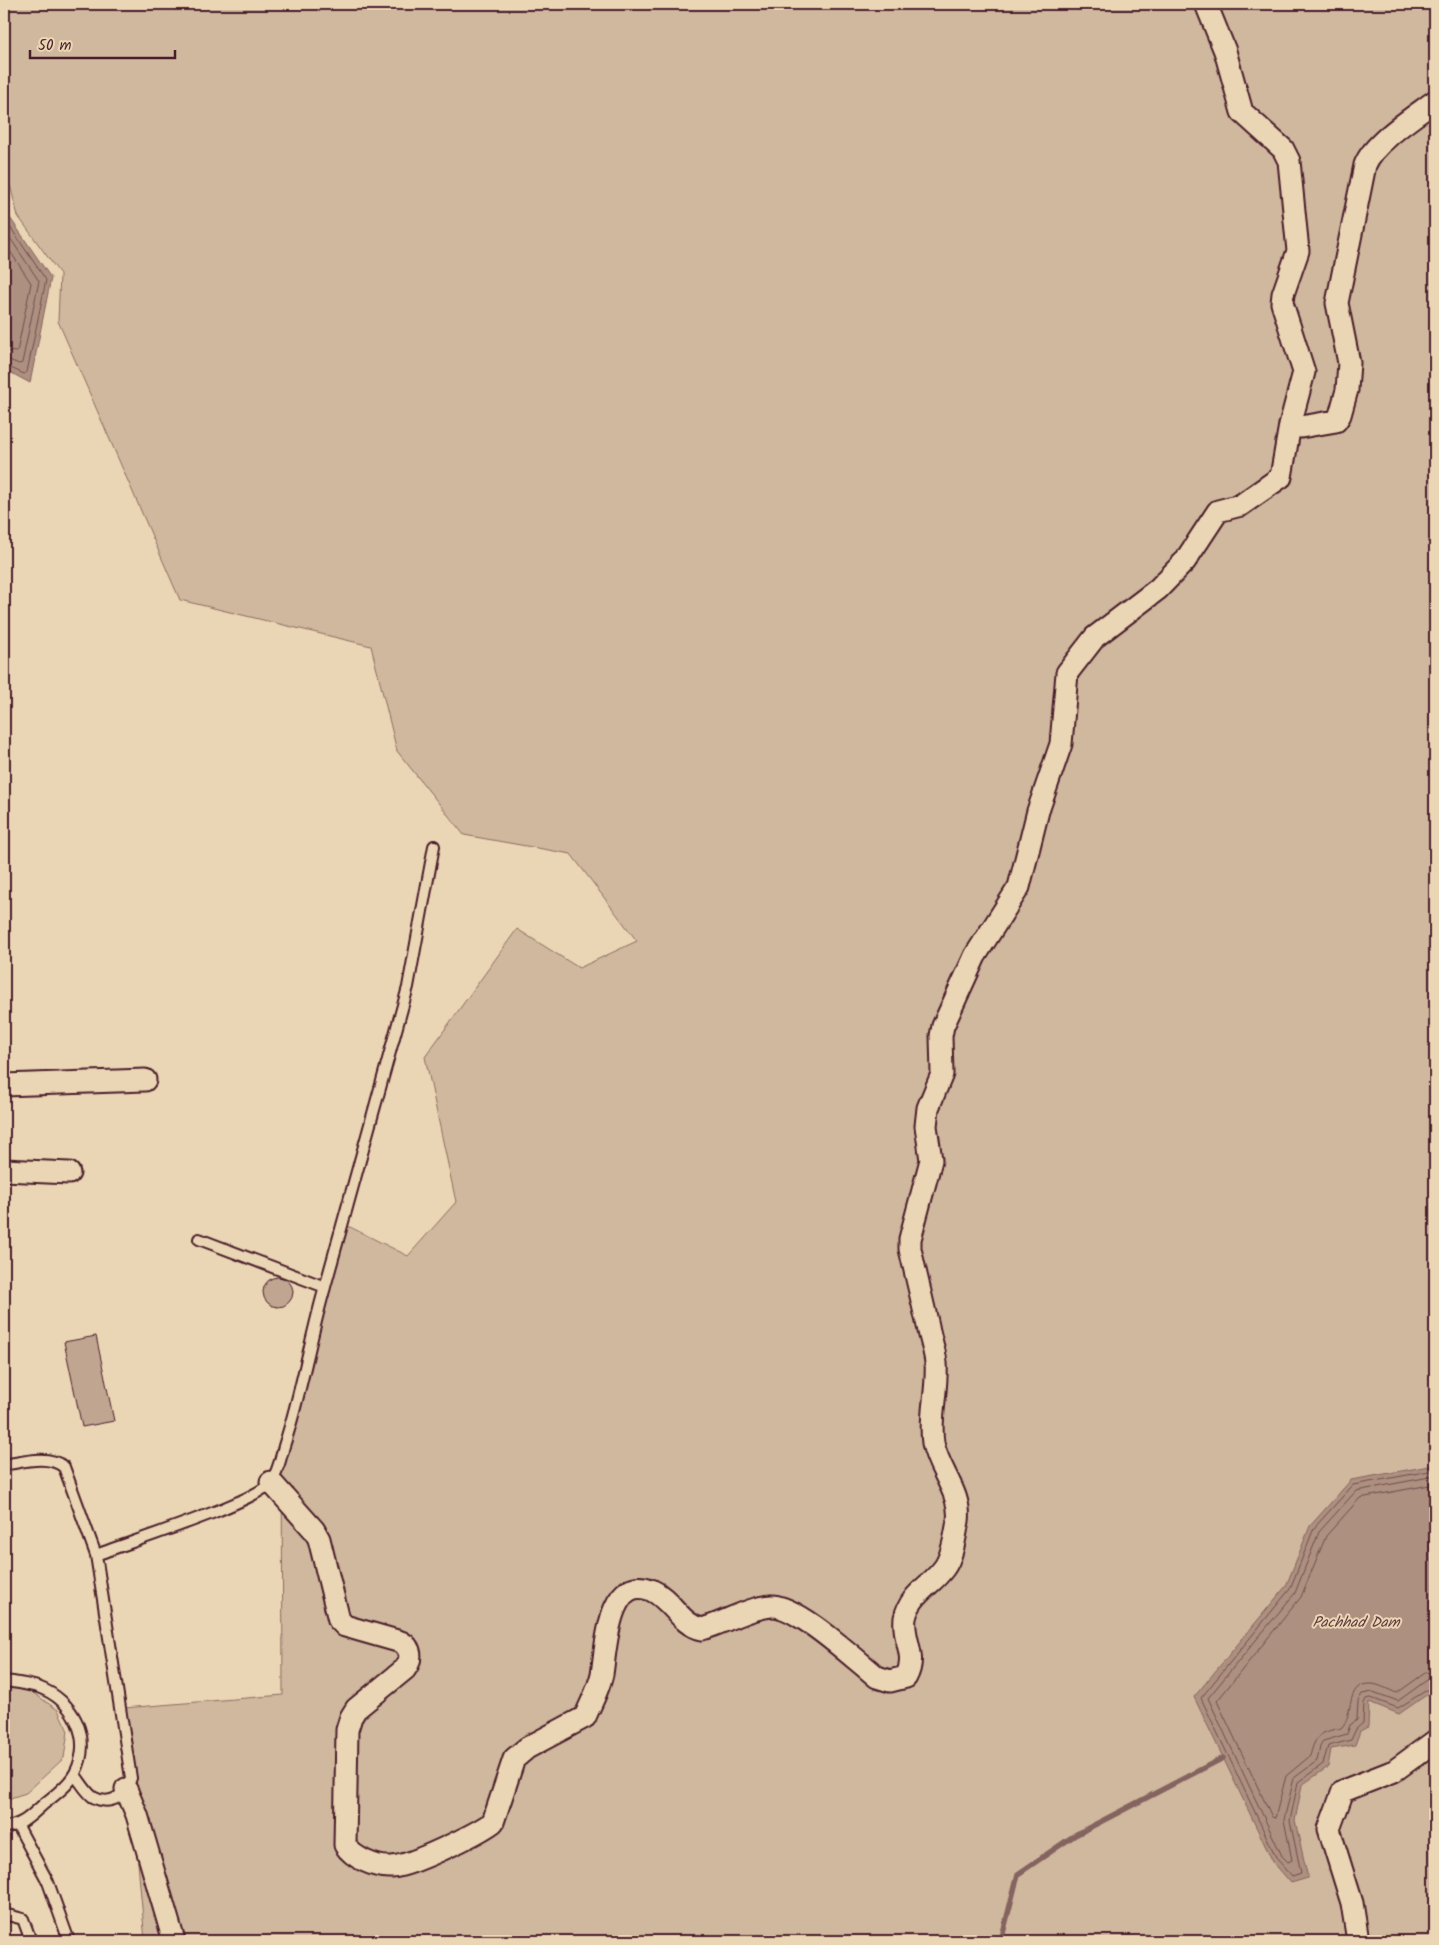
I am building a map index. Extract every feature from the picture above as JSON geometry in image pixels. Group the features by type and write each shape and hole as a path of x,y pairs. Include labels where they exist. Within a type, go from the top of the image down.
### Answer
{"street":[{"path":"271,1482 314,1530 319,1539 339,1620 345,1626 401,1642 408,1648 410,1653 406,1669 356,1709 351,1717 348,1730 345,1845 356,1856 381,1867 402,1866 494,1822 514,1759 527,1748 585,1717 601,1676 613,1612 618,1601 625,1594 634,1590 647,1589 658,1593 694,1628 702,1629 760,1608 781,1606 806,1620 877,1677 890,1681 906,1677 911,1667 905,1619 908,1609 915,1595 945,1567 950,1556 958,1520 958,1506 936,1456 933,1442 932,1425 936,1363 910,1249 910,1239 931,1160 926,1126 928,1108 942,1074 941,1036 943,1026 974,956 1019,887 1038,811 1061,744 1064,680 1067,673 1095,636 1158,589 1185,561 1218,511 1240,505 1281,477 1290,425 1304,372 1282,303 1283,294 1298,252 1289,161 1282,148 1242,112 1225,51 1206,4"},
{"path":"1290,425 1301,427 1336,421 1340,415 1347,390 1349,363 1337,303 1365,164 1371,154 1388,138 1435,101"},
{"path":"4,1085 145,1080"},
{"path":"4,1170 69,1173"},
{"path":"1358,1941 1352,1903 1330,1829 1343,1791 1394,1771 1435,1741"},
{"path":"126,1789 138,1815 174,1941"}],"lane":[{"path":"96,1555 235,1504 260,1492 271,1482 292,1423 309,1344 408,987 434,846"},
{"path":"199,1239 325,1287"},
{"path":"4,1465 44,1460 59,1463 64,1467 96,1555 130,1778 126,1789 114,1799 97,1798 90,1794 75,1775"},
{"path":"4,1680 39,1688 56,1696 79,1724 83,1736 82,1749 75,1775 18,1826 4,1827"},
{"path":"18,1826 48,1882 69,1941"},
{"path":"4,1914 23,1919 31,1941"}],"shaded area":[{"path":"4,4 1435,4 1435,1941 145,1941 124,1708 283,1695 282,1459 346,1225 408,1256 456,1202 425,1057 517,929 579,968 637,941 571,854 464,835 397,751 371,646 180,600 58,321 60,274 18,216 4,162"},
{"path":"4,1682 26,1688 58,1710 68,1731 64,1758 26,1793 4,1800"}],"water":[{"path":"4,209 51,278 30,383 4,369"},
{"name":"Pachhad Dam","path":"1435,1465 1435,1689 1399,1714 1369,1702 1368,1727 1360,1731 1355,1745 1331,1749 1328,1767 1302,1785 1295,1821 1308,1878 1291,1883 1273,1862 1194,1697 1286,1586 1310,1526 1351,1480"}],"building":[{"path":"278,1277 288,1282 293,1292 288,1302 278,1307 268,1302 263,1292 268,1282"},
{"path":"96,1336 114,1421 82,1427 64,1342"}],"waterway":[{"path":"1001,1941 1018,1874 1075,1835 1223,1758"}]}
